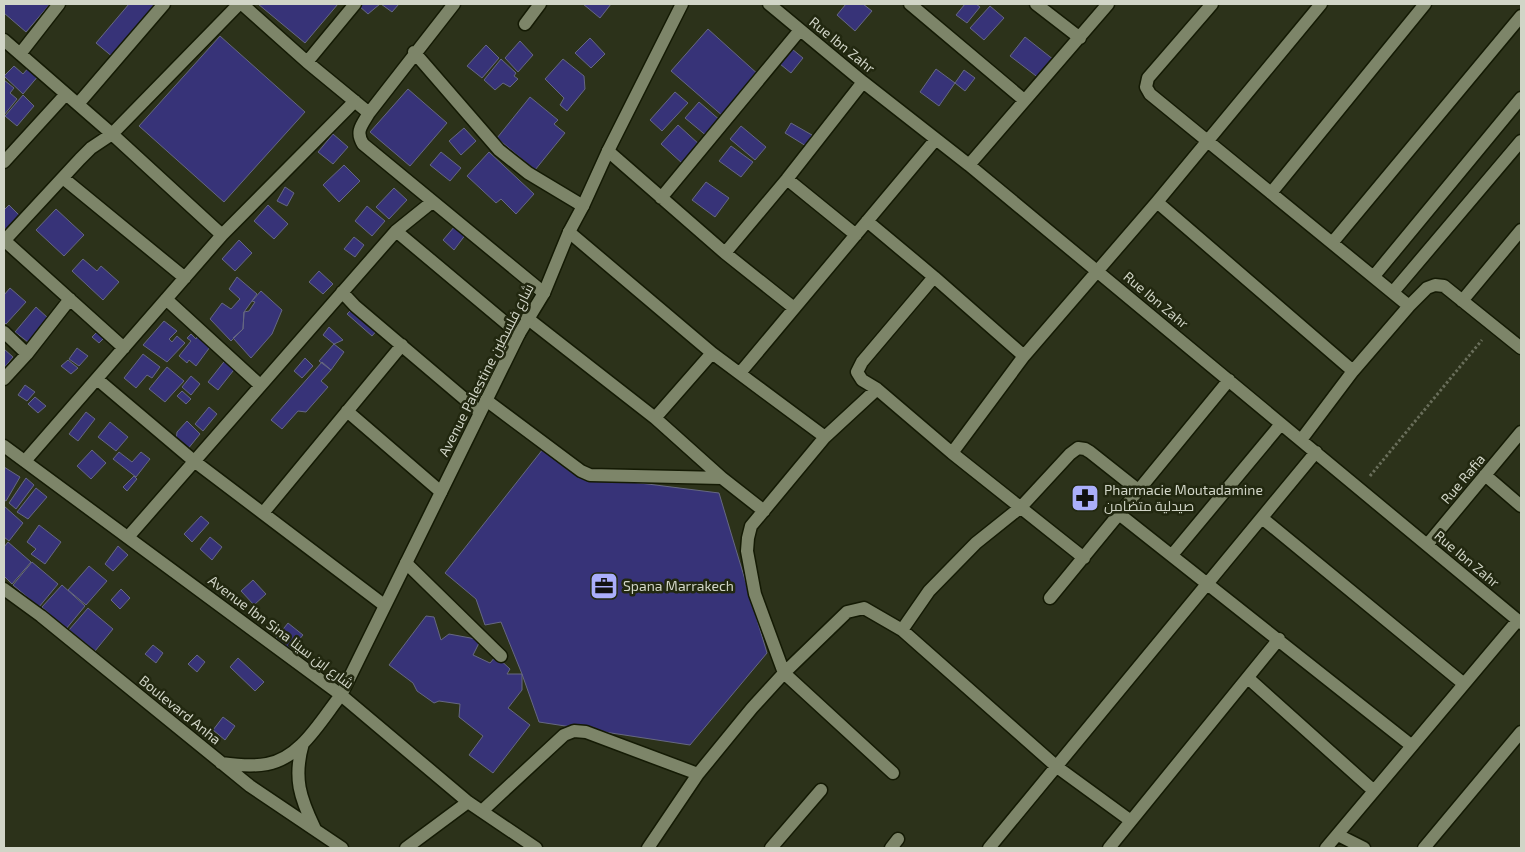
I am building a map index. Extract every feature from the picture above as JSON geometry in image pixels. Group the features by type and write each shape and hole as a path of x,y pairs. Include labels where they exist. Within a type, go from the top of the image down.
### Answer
{"street":[{"path":"20,54 59,4"},
{"path":"78,104 164,4"},
{"path":"124,348 4,240 91,148 112,134 241,4 307,62 369,112"},
{"path":"307,62 355,4"},
{"path":"454,4 414,52 369,112 358,132 359,138 363,144 432,202 544,293"},
{"path":"525,24 540,4"},
{"name":"Avenue Palestine شارع فلسطين","path":"221,763 243,765 268,764 280,760 304,743 341,695 518,334 544,293 569,232 682,4"},
{"name":"Rue Ibn Zahr","path":"768,4 969,165 1520,622"},
{"path":"910,4 1024,100"},
{"path":"1036,4 1080,38"},
{"path":"969,165 1108,4"},
{"path":"1212,4 1148,78 1146,88 1150,94 1207,142 1409,306"},
{"path":"952,453 1024,356 1157,202 1321,4"},
{"path":"1271,193 1425,4"},
{"path":"1332,243 1521,16"},
{"path":"661,198 800,30"},
{"path":"4,40 112,134 222,235"},
{"path":"414,52 499,150 528,173 583,206"},
{"path":"725,253 787,179 863,82"},
{"path":"5,158 66,94"},
{"path":"1374,276 1521,98"},
{"path":"25,461 222,235 355,101"},
{"path":"740,373 936,139"},
{"path":"1394,292 1521,141"},
{"path":"608,151 725,253 794,308"},
{"path":"63,178 185,278"},
{"path":"787,179 856,235"},
{"path":"128,537 396,231 432,202"},
{"path":"1157,202 1353,370"},
{"path":"866,221 934,277 1024,356"},
{"path":"1462,301 1521,230"},
{"path":"396,231 518,334"},
{"path":"569,232 712,353 825,437"},
{"path":"934,277 862,362 857,372 862,380 877,389 952,453 1084,558"},
{"path":"1301,440 1353,370 1427,288 1435,285 1444,286 1521,348"},
{"path":"342,292 355,306 480,412"},
{"path":"4,379 27,354 70,299"},
{"path":"166,299 260,386"},
{"path":"527,318 654,418 722,478 764,511"},
{"path":"4,332 27,354"},
{"path":"263,513 402,345"},
{"path":"654,418 712,353"},
{"path":"97,379 194,462 384,605"},
{"path":"1050,598 1229,380"},
{"path":"877,389 825,437 751,526 747,551 755,594 784,673 893,773"},
{"path":"486,400 581,471 590,475 722,478"},
{"path":"347,411 441,492"},
{"path":"1172,555 1281,424"},
{"name":"Rue Rafia","path":"1427,545 1521,432"},
{"name":"Avenue Ibn Sina شارع ابن سينا","path":"4,446 341,695 468,802 536,848"},
{"path":"902,630 929,592 942,578 976,543 1021,506 1070,454 1078,448 1090,452 1138,490"},
{"path":"989,848 1316,452"},
{"path":"1486,475 1521,506"},
{"path":"1119,514 1412,746"},
{"path":"1262,518 1464,684"},
{"path":"406,563 501,656"},
{"name":"Boulevard Anha","path":"4,589 41,616 221,763 288,813 342,848"},
{"path":"648,848 698,774 752,708 784,673 847,612 864,608 902,630 1056,767 1131,821"},
{"path":"1326,848 1464,684 1520,622"},
{"path":"1109,848 1279,640"},
{"path":"1248,678 1374,791"},
{"path":"482,811 564,735 574,731 586,732 698,774"},
{"path":"1424,848 1521,732"},
{"name":"Avenue Palestine شارع فلسطين","path":"304,743 298,766 299,792 315,829"},
{"path":"771,848 821,790"},
{"path":"406,848 468,802"},
{"path":"1338,835 1364,848"}],"path":[{"path":"1359,490 1493,326"}],"building":[{"path":"4,4 50,4 26,32 4,13"},
{"path":"129,4 158,4 114,58 96,43"},
{"path":"258,4 338,4 305,43"},
{"path":"361,4 380,4 368,14 359,6"},
{"path":"381,4 399,4 392,12"},
{"path":"583,4 611,4 600,18"},
{"path":"846,4 863,4 872,11 855,31 837,15"},
{"path":"965,4 976,4 980,7 967,23 956,15"},
{"path":"990,6 1004,18 984,40 970,28"},
{"path":"708,29 760,76 724,117 671,71"},
{"path":"220,36 305,112 224,202 139,126"},
{"path":"1025,37 1054,60 1040,79 1010,56"},
{"path":"590,38 605,54 591,68 575,53"},
{"path":"520,41 533,55 518,72 505,58"},
{"path":"486,45 499,58 482,78 467,66"},
{"path":"792,49 803,58 791,73 780,64"},
{"path":"501,59 516,73 514,76 518,79 510,87 503,83 495,90 484,80"},
{"path":"563,59 584,76 585,89 567,111 560,105 564,98 545,79"},
{"path":"14,66 23,74 30,66 39,75 23,94 4,76"},
{"path":"936,69 955,83 939,106 920,92"},
{"path":"964,70 975,78 965,91 955,83"},
{"path":"4,80 14,88 10,93 17,99 4,115"},
{"path":"408,89 447,123 410,166 370,132"},
{"path":"675,92 688,103 662,131 650,120"},
{"path":"23,95 34,106 17,126 5,116"},
{"path":"530,97 558,120 554,124 565,133 535,170 497,138"},
{"path":"699,102 721,121 708,137 685,118"},
{"path":"791,123 812,135 806,146 785,133"},
{"path":"678,125 700,145 683,164 661,144"},
{"path":"741,126 766,147 755,160 730,139"},
{"path":"464,128 476,141 461,155 449,141"},
{"path":"333,134 348,147 333,164 318,152"},
{"path":"731,146 753,162 741,177 719,161"},
{"path":"441,152 461,168 450,181 430,165"},
{"path":"489,152 534,194 516,214 501,199 496,203 467,176"},
{"path":"344,165 360,181 339,202 323,185"},
{"path":"706,182 729,198 715,217 692,200"},
{"path":"285,187 294,193 287,206 277,201"},
{"path":"394,188 407,200 389,219 376,207"},
{"path":"9,205 21,217 7,230 4,227 4,210"},
{"path":"268,205 288,224 274,239 254,221"},
{"path":"367,206 385,221 372,236 355,221"},
{"path":"56,209 84,235 64,256 36,230"},
{"path":"455,226 466,234 454,250 443,240"},
{"path":"354,237 364,245 355,257 344,249"},
{"path":"239,240 252,253 235,271 222,259"},
{"path":"83,259 97,271 101,266 119,282 103,300 72,271"},
{"path":"319,271 333,284 323,294 309,282"},
{"path":"237,277 257,294 244,312 243,329 231,341 210,319 222,303 231,309 240,299 229,289"},
{"path":"10,288 26,302 6,324 4,322 4,295"},
{"path":"261,291 282,310 272,334 251,358 233,338 243,329 244,312 249,311 255,302 252,301"},
{"path":"355,306 379,328 372,336 347,314"},
{"path":"36,307 48,318 28,342 15,332"},
{"path":"164,321 177,331 169,339 172,342 177,336 185,343 167,362 143,345"},
{"path":"329,327 343,340 334,344 323,335"},
{"path":"99,330 106,336 99,343 92,337"},
{"path":"191,334 196,339 198,335 210,347 196,366 189,360 187,363 179,356 191,341 187,338"},
{"path":"334,344 344,352 331,370 319,361"},
{"path":"77,348 88,356 79,366 69,359"},
{"path":"4,349 13,357 4,368"},
{"path":"143,354 160,367 152,378 147,375 136,388 124,378"},
{"path":"227,358 237,366 218,390 208,382"},
{"path":"305,358 313,366 302,378 294,371"},
{"path":"68,360 78,368 71,374 61,366"},
{"path":"322,362 331,370 321,381 328,387 306,412 298,411 282,429 271,420"},
{"path":"167,367 184,381 165,402 149,389"},
{"path":"191,376 200,384 191,395 182,387"},
{"path":"25,385 35,392 27,401 18,395"},
{"path":"182,391 191,399 186,404 177,396"},
{"path":"35,397 46,406 38,413 28,404"},
{"path":"209,407 217,414 203,431 195,424"},
{"path":"86,412 95,419 78,441 69,434"},
{"path":"187,421 200,434 187,450 176,441 177,432"},
{"path":"110,422 128,437 116,451 98,437"},
{"name":"Spana Marrakech","path":"543,449 584,476 719,493 767,653 690,745 539,722 501,622 485,625 476,599 445,573"},
{"path":"92,450 106,463 91,479 77,466"},
{"path":"119,452 132,462 141,452 150,459 136,477 113,459"},
{"path":"4,467 20,477 6,501 4,500"},
{"path":"134,476 137,479 127,491 123,487"},
{"path":"26,478 34,485 16,509 9,503"},
{"path":"36,488 47,497 28,519 17,512"},
{"path":"4,506 23,523 9,541 4,537"},
{"path":"201,516 209,523 192,542 184,534"},
{"path":"39,525 61,542 45,564 31,554 36,549 27,542"},
{"path":"210,537 222,547 212,560 200,549"},
{"path":"8,542 31,562 12,584 4,576 4,547"},
{"path":"118,546 128,555 113,571 105,564"},
{"path":"32,562 58,584 39,607 13,585"},
{"path":"89,566 107,581 86,605 68,590"},
{"path":"253,580 266,594 254,605 241,591"},
{"path":"62,585 85,606 66,629 42,607"},
{"path":"121,589 130,598 120,609 111,600"},
{"path":"88,608 113,629 95,651 69,630"},
{"path":"426,616 434,617 441,640 449,634 476,639 479,643 473,655 490,663 496,656 510,669 507,674 522,674 522,690 508,708 530,725 493,773 469,755 483,736 459,717 460,704 439,701 434,703 417,691 413,683 389,665"},
{"path":"288,623 303,635 290,650 276,638"},
{"path":"153,645 163,653 156,663 145,654"},
{"path":"197,655 205,662 197,672 188,664"},
{"path":"238,658 264,682 255,691 230,667"},
{"path":"223,717 235,726 225,740 213,730"}],"place":[{"name":"Pharmacie Moutadamine صيدلية متضامن","path":"1085,498"},
{"name":"Spana Marrakech","path":"604,586"}]}
